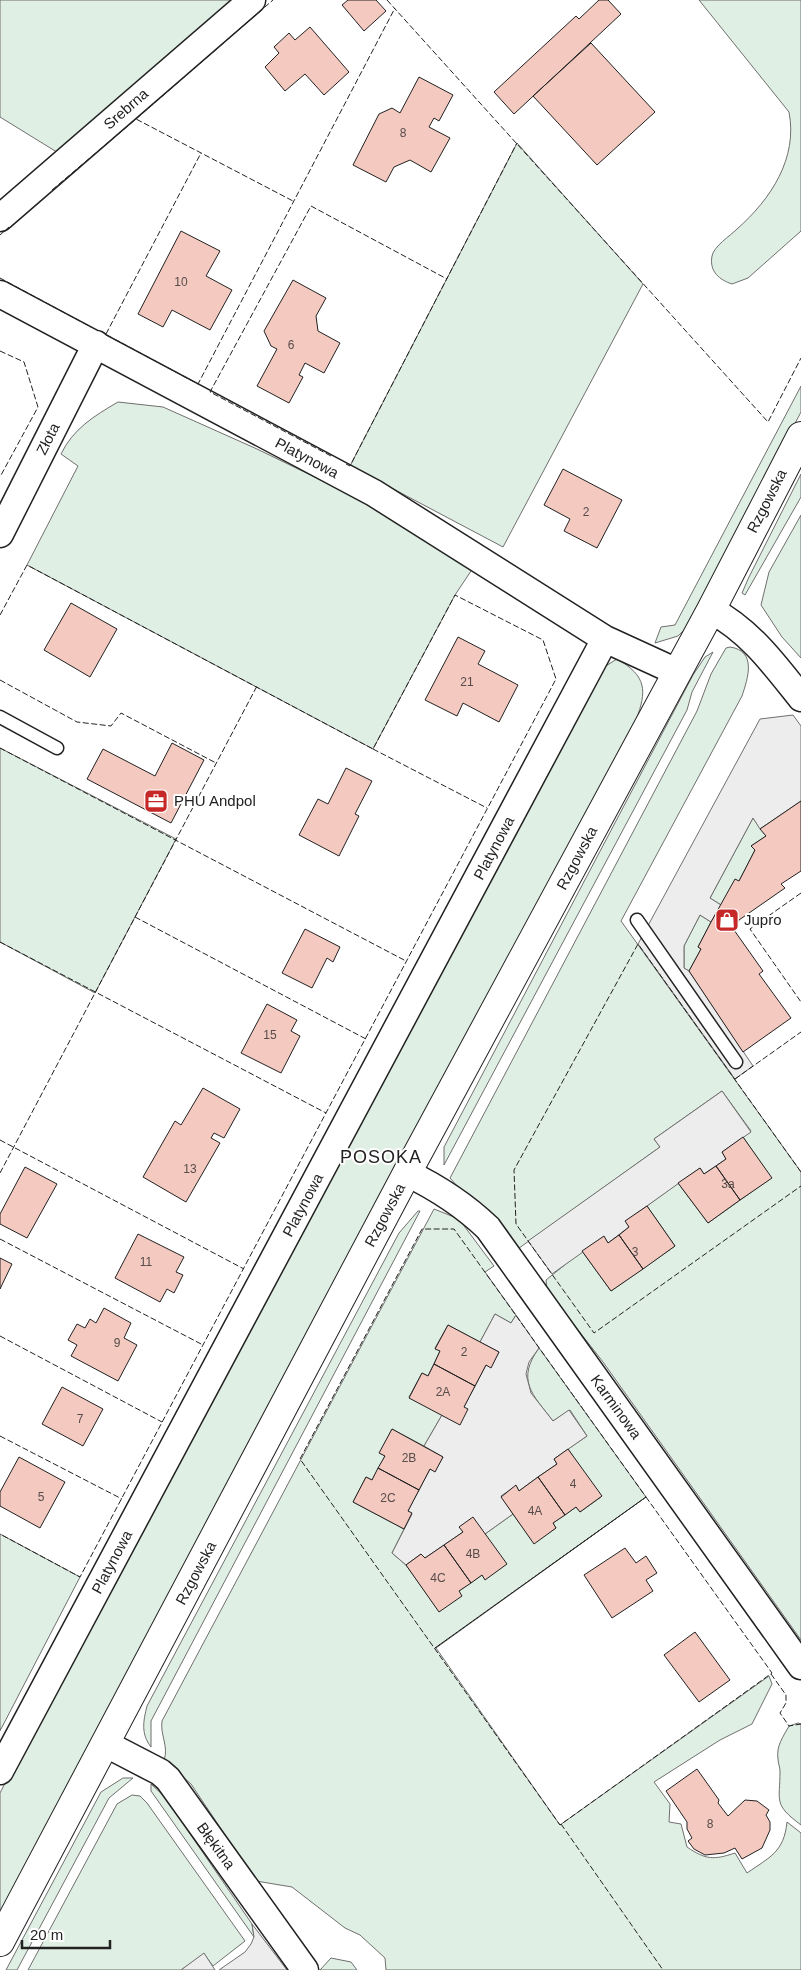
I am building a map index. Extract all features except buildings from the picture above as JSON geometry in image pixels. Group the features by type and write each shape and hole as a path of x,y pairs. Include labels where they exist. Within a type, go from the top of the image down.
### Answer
{"street":[{"name":"Srebrna","path":"0,218 252,0"},
{"name":"Platynowa","path":"0,294 96,344 194,399 374,493 605,639 677,672"},
{"name":"Złota","path":"0,534 96,344"},
{"name":"Rzgowska","path":"0,1942 407,1173 711,610 801,436"},
{"path":"711,610 726,618 751,638 801,698"},
{"name":"Platynowa","path":"0,1771 605,639"},
{"name":"Karminowa","path":"407,1173 437,1188 463,1206 488,1228 801,1666"},
{"name":"Błękitna","path":"106,1744 160,1772 168,1779 305,1970"}],"lane":[{"path":"0,717 57,748"},
{"path":"637,920 736,1062"}],"green space":[{"path":"0,0 229,0 232,2 60,154 0,117"},
{"path":"699,0 801,0 801,231 748,278 732,284 723,280 714,271 712,267 713,252 761,205 771,191 785,161 791,129 789,112"},
{"path":"517,143 643,284 503,547 350,466"},
{"path":"801,386 801,412 687,627 678,636 655,643 661,627 675,625"},
{"path":"118,402 163,407 257,449 364,501 475,565 455,595 373,749 27,565 78,466 61,454 66,445 85,424"},
{"path":"801,474 801,497 745,595 742,593 749,577"},
{"path":"801,515 801,658 782,637 761,605 769,572"},
{"path":"730,647 739,650 747,660 748,674 742,696 621,921 801,1172 801,1640 603,1362 547,1290 546,1280 582,1251 611,1291 675,1246 647,1206 678,1183 708,1223 771,1178 743,1137 751,1131 722,1091 654,1139 660,1147 515,1251 450,1178 697,711 711,674 726,648"},
{"path":"713,652 692,692 687,710 444,1165 444,1147 693,675 705,657"},
{"path":"617,659 634,672 642,685 642,701 636,720 0,1918 0,1793 41,1713 116,1583 421,994 604,667"},
{"path":"0,748 176,839 95,993 0,942"},
{"path":"753,818 766,836 751,846 755,850 739,881 721,905 710,898"},
{"path":"700,915 711,922 698,947 701,949 689,971 684,968 684,946"},
{"path":"434,1209 459,1219 494,1266 485,1272 516,1315 511,1323 495,1314 480,1342 448,1325 435,1348 440,1351 428,1376 422,1373 409,1397 442,1415 424,1446 392,1429 380,1453 385,1456 372,1480 366,1477 353,1502 404,1529 392,1553 406,1565 439,1611 459,1591 482,1575 485,1579 485,1534 513,1514 534,1543 556,1528 553,1523 576,1507 580,1512 601,1497 568,1449 587,1436 570,1410 553,1421 533,1394 528,1378 529,1369 532,1359 539,1348 646,1497 436,1648 560,1825 769,1676 772,1684 752,1724 720,1740 654,1782 670,1804 669,1822 681,1824 687,1847 710,1858 735,1853 747,1873 769,1858 779,1847 783,1840 787,1822 801,1833 801,1970 386,1970 385,1958 360,1935 345,1928 292,1887 256,1881 191,1784 164,1760 166,1750 162,1721"},
{"path":"420,1211 151,1721 151,1747 144,1733 147,1706 399,1233"},
{"path":"0,1534 80,1577 1,1729 0,1729"},
{"path":"801,1724 801,1825 782,1807 779,1796 780,1771 778,1750 780,1742 789,1726"},
{"path":"123,1778 133,1778 109,1798 17,1970 6,1970 101,1792"},
{"path":"151,1784 164,1796 252,1924 254,1937 151,1791"},
{"path":"132,1795 140,1796 147,1803 245,1941 213,1966 204,1954 181,1970 28,1970 117,1804"},
{"path":"331,1958 351,1962 357,1970 320,1970"}],"shaded area":[{"path":"793,715 801,726 801,801 760,829 753,818 710,898 721,905 711,922 700,915 684,946 684,968 689,971 753,1066 735,1079 638,944 760,719"},
{"path":"722,1091 751,1132 722,1152 726,1159 704,1174 700,1168 626,1221 629,1227 608,1243 604,1237 552,1274 528,1241 660,1147 654,1139"},
{"path":"495,1314 511,1323 516,1315 539,1348 529,1362 526,1374 531,1393 553,1421 569,1410 587,1436 554,1459 557,1464 519,1491 516,1486 501,1496 513,1514 485,1534 460,1527 463,1532 425,1558 421,1554 406,1565 392,1553 412,1514 408,1511 430,1469 435,1471 443,1457 424,1446 442,1415 464,1407 486,1365 491,1367 499,1352 480,1342"},
{"path":"252,1924 287,1970 219,1970 245,1952 251,1944 254,1937"},
{"path":"204,1953 215,1970 181,1970"}],"fence":[{"path":"136,119 273,0"},
{"path":"387,0 768,422 801,358"},
{"path":"107,335 198,384 395,8"},
{"path":"52,190 136,119 293,201"},
{"path":"346,464 350,466 517,143"},
{"path":"106,334 201,153"},
{"path":"331,456 210,392 311,206 447,279"},
{"path":"0,235 9,227"},
{"path":"0,278 91,327"},
{"path":"0,351 24,362 38,407 0,477"},
{"path":"0,615 27,565 373,749 455,595 543,640 556,679 80,1577 0,1534"},
{"path":"0,680 77,722 111,726 121,713 216,763"},
{"path":"0,1173 257,686"},
{"path":"0,748 406,961"},
{"path":"373,749 487,808"},
{"path":"801,893 750,929 801,1002"},
{"path":"135,917 366,1039"},
{"path":"0,942 326,1113"},
{"path":"801,1172 638,944 514,1170 516,1224 594,1333 801,1186"},
{"path":"735,1079 801,1032"},
{"path":"0,1140 244,1269"},
{"path":"435,1648 646,1497 454,1229 422,1229 300,1459 560,1825 772,1673 646,1497 435,1648"},
{"path":"0,1239 203,1345"},
{"path":"0,1336 162,1422"},
{"path":"0,1436 122,1499"},
{"path":"771,1674 786,1695 786,1703 780,1713 789,1726 801,1724"},
{"path":"561,1824 663,1970"}],"place":[{"name":"PHU Andpol","path":"156,801"},
{"name":"Jupro","path":"727,920"}],"district":[{"name":"POSOKA","path":"381,1157"}]}
